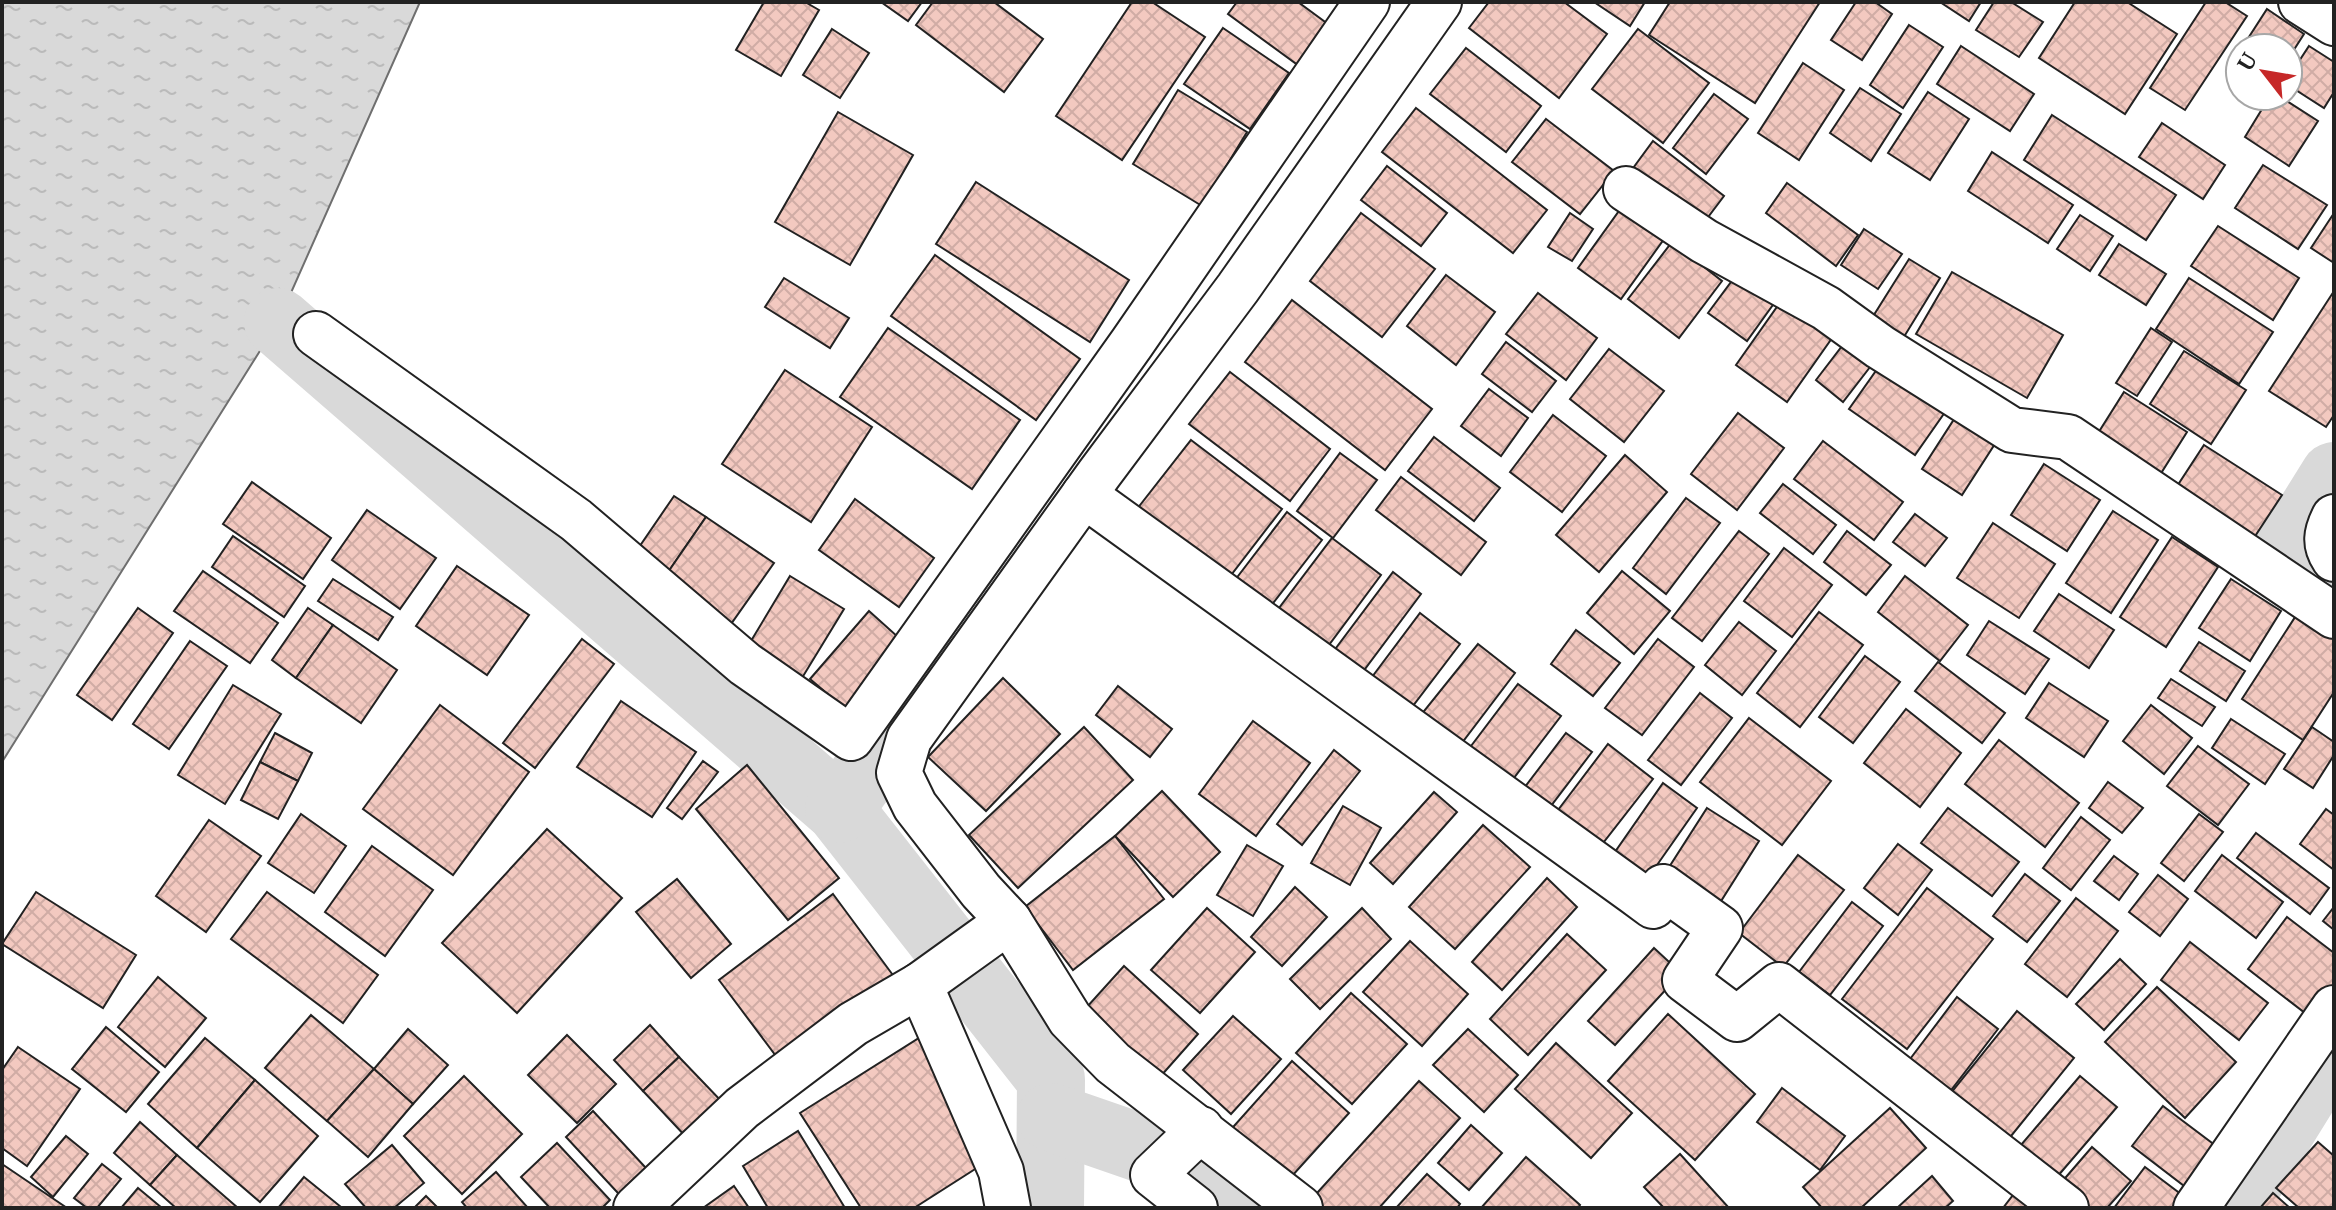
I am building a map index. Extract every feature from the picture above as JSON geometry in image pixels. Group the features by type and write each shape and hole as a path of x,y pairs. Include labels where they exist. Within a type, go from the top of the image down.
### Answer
{"street":[{"path":"851,738 1123,356 1367,2"},
{"path":"899,773 909,739 1084,495 1238,288 1439,2"},
{"path":"2301,2 2334,23"},
{"path":"1626,189 1704,241 1826,308 1880,347 2012,430 2068,437 2334,616"},
{"path":"1192,254 1238,288"},
{"path":"316,334 576,520 745,664 899,773 915,806 981,891 1009,921 1070,1019 1113,1063 1300,1208"},
{"path":"1084,495 1653,906 1663,887 1720,928 1685,980 1737,1019 1779,985 2066,1208"},
{"path":"2334,517 2327,535 2334,559"},
{"path":"636,1208 742,1108 853,1024 920,985 1009,921"},
{"path":"920,985 1001,1171 1008,1208"},
{"path":"2196,1208 2334,1008"},
{"path":"1195,1208 1153,1175 1201,1129"}],"water":[{"path":"2,2 420,2 278,322 2,762"}],"building":[{"path":"764,2 805,2 819,10 781,76 736,50"},
{"path":"881,2 922,2 908,21"},
{"path":"933,2 994,2 1043,39 1004,92 916,25"},
{"path":"1132,2 1152,2 1205,37 1122,160 1056,116"},
{"path":"1237,2 1298,2 1336,30 1306,71 1228,14"},
{"path":"1489,2 1564,2 1607,34 1559,98 1469,28"},
{"path":"1594,2 1645,2 1630,26"},
{"path":"1670,2 1820,2 1755,103 1649,35"},
{"path":"1856,2 1875,2 1892,14 1862,60 1831,40"},
{"path":"1940,2 1981,2 1969,21"},
{"path":"1994,2 2011,2 2043,22 2019,57 1976,30"},
{"path":"2075,2 2127,2 2177,34 2125,114 2039,58"},
{"path":"2206,2 2225,2 2247,16 2236,32 2224,32 2224,51 2185,110 2150,88"},
{"path":"2267,9 2301,32 2252,32"},
{"path":"1909,25 1943,47 1903,108 1870,85"},
{"path":"1223,28 1289,73 1250,129 1184,84"},
{"path":"832,29 869,53 840,98 803,75"},
{"path":"1638,29 1709,83 1663,143 1592,89"},
{"path":"1961,46 2034,94 2010,131 1937,84"},
{"path":"2309,46 2334,62 2334,92 2324,108 2304,95 2304,54"},
{"path":"1466,48 1541,106 1506,152 1430,94"},
{"path":"1803,63 1844,90 1799,160 1758,133"},
{"path":"1860,88 1901,114 1871,161 1830,133"},
{"path":"1178,90 1247,132 1202,206 1133,164"},
{"path":"1928,92 1969,119 1930,180 1888,153"},
{"path":"1714,94 1748,119 1706,174 1673,148"},
{"path":"1416,108 1547,210 1513,253 1382,152"},
{"path":"838,112 913,155 850,265 775,222"},
{"path":"2260,112 2304,112 2318,121 2289,166 2245,137"},
{"path":"2052,115 2176,195 2146,240 2024,160"},
{"path":"1546,119 1614,171 1580,214 1512,162"},
{"path":"2162,123 2225,165 2203,199 2139,157"},
{"path":"1653,141 1724,196 1699,229 1628,175"},
{"path":"1992,152 2073,205 2048,243 1968,191"},
{"path":"2263,165 2327,205 2298,249 2235,208"},
{"path":"1387,166 1447,213 1421,246 1361,200"},
{"path":"976,182 1129,280 1090,342 936,244"},
{"path":"1787,183 1858,235 1836,266 1766,213"},
{"path":"1629,197 1672,228 1621,299 1578,268"},
{"path":"1361,213 1435,269 1382,337 1310,281"},
{"path":"1570,213 1593,229 1572,261 1548,247"},
{"path":"2334,213 2334,263 2311,248"},
{"path":"2080,215 2113,236 2090,271 2057,249"},
{"path":"2218,226 2299,278 2273,320 2191,266"},
{"path":"1864,229 1902,254 1878,289 1841,265"},
{"path":"1672,242 1722,281 1679,338 1628,299"},
{"path":"2119,244 2166,274 2146,305 2099,275"},
{"path":"935,255 1080,359 1036,420 891,316"},
{"path":"1909,259 1940,278 1899,345 1867,326"},
{"path":"1952,272 2063,335 2027,398 1916,334"},
{"path":"1737,274 1775,302 1747,341 1708,313"},
{"path":"1446,275 1495,312 1456,365 1407,326"},
{"path":"784,278 849,318 830,348 765,307"},
{"path":"2189,278 2273,332 2239,384 2156,329"},
{"path":"2334,291 2334,415 2326,427 2269,391"},
{"path":"1538,293 1597,338 1566,380 1506,334"},
{"path":"1786,294 1837,331 1787,402 1736,365"},
{"path":"1292,300 1432,409 1385,470 1245,362"},
{"path":"888,328 1020,420 972,489 840,397"},
{"path":"2151,328 2172,342 2137,396 2116,383"},
{"path":"1849,337 1877,358 1843,402 1816,380"},
{"path":"1506,342 1556,381 1532,412 1482,374"},
{"path":"1609,349 1664,391 1624,442 1570,399"},
{"path":"2184,351 2246,390 2211,444 2150,404"},
{"path":"1885,358 1950,405 1915,455 1849,409"},
{"path":"785,370 872,427 811,522 722,464"},
{"path":"1230,372 1330,449 1290,501 1189,424"},
{"path":"1489,389 1528,418 1501,456 1461,426"},
{"path":"2124,392 2187,432 2158,478 2095,438"},
{"path":"1960,410 2000,436 1962,495 1922,469"},
{"path":"1738,413 1784,448 1737,510 1691,474"},
{"path":"1553,415 1606,456 1562,512 1510,472"},
{"path":"1434,437 1500,488 1474,521 1408,471"},
{"path":"1191,440 1282,509 1228,579 1137,509"},
{"path":"1823,441 1903,502 1874,540 1794,479"},
{"path":"2204,445 2282,495 2248,547 2170,497"},
{"path":"1340,453 1377,480 1333,538 1297,511"},
{"path":"1625,455 1667,492 1599,572 1556,535"},
{"path":"2044,464 2100,500 2067,551 2011,515"},
{"path":"1401,477 1486,542 1461,575 1376,510"},
{"path":"252,482 331,538 303,579 223,524"},
{"path":"1783,484 1836,525 1813,554 1760,513"},
{"path":"674,496 706,517 664,578 633,556"},
{"path":"1686,498 1720,523 1666,594 1633,568"},
{"path":"855,499 934,558 899,607 819,550"},
{"path":"367,510 436,558 400,609 332,560"},
{"path":"2113,511 2158,540 2111,613 2066,583"},
{"path":"1287,512 1322,540 1267,611 1232,584"},
{"path":"1915,514 1947,538 1925,566 1893,542"},
{"path":"706,517 774,563 731,624 664,578"},
{"path":"1993,523 2055,564 2019,618 1957,578"},
{"path":"1739,531 1769,554 1702,641 1672,618"},
{"path":"1847,531 1891,565 1866,595 1824,562"},
{"path":"233,536 305,586 284,617 212,567"},
{"path":"2172,537 2218,567 2166,647 2120,617"},
{"path":"1332,538 1381,575 1320,657 1270,620"},
{"path":"1784,548 1832,585 1792,637 1744,601"},
{"path":"457,566 529,615 487,675 416,626"},
{"path":"203,571 278,623 250,663 174,611"},
{"path":"1622,571 1670,611 1634,654 1587,613"},
{"path":"1393,572 1421,594 1353,685 1324,664"},
{"path":"790,576 844,609 802,678 748,646"},
{"path":"1905,576 1968,625 1940,661 1878,612"},
{"path":"333,579 393,617 378,640 318,601"},
{"path":"2231,579 2281,611 2250,661 2199,628"},
{"path":"2059,594 2114,630 2089,668 2034,631"},
{"path":"138,608 173,633 112,720 77,695"},
{"path":"308,608 333,625 296,678 272,660"},
{"path":"869,611 908,646 850,713 810,679"},
{"path":"2299,611 2334,634 2334,692 2303,740 2242,699"},
{"path":"1819,612 1863,645 1800,727 1757,693"},
{"path":"1420,613 1460,644 1406,715 1366,685"},
{"path":"1989,621 2049,659 2025,694 1967,655"},
{"path":"1739,622 1776,651 1742,695 1705,665"},
{"path":"333,625 397,670 361,723 296,678"},
{"path":"1576,630 1620,663 1593,696 1551,664"},
{"path":"582,639 614,664 535,768 503,743"},
{"path":"1658,639 1694,667 1642,735 1605,708"},
{"path":"190,641 227,666 169,749 133,724"},
{"path":"2199,642 2245,671 2226,701 2180,671"},
{"path":"1478,644 1515,673 1455,752 1416,721"},
{"path":"1865,656 1900,682 1853,743 1819,717"},
{"path":"1938,662 2005,713 1982,743 1915,691"},
{"path":"1003,678 1060,734 986,811 928,757"},
{"path":"2171,679 2215,707 2202,726 2158,698"},
{"path":"2049,683 2108,721 2084,757 2026,718"},
{"path":"1518,684 1561,716 1507,787 1465,754"},
{"path":"233,685 281,714 225,804 178,775"},
{"path":"1118,686 1172,729 1150,757 1096,715"},
{"path":"1700,693 1732,718 1681,785 1648,760"},
{"path":"621,701 696,752 652,817 577,767"},
{"path":"440,705 529,772 453,875 363,809"},
{"path":"2151,705 2192,738 2164,774 2123,741"},
{"path":"1906,709 1961,753 1920,807 1864,763"},
{"path":"1749,718 1831,781 1782,845 1700,782"},
{"path":"2231,719 2285,754 2265,784 2212,748"},
{"path":"1253,721 1310,763 1256,836 1199,794"},
{"path":"1084,727 1133,780 1018,888 969,835"},
{"path":"2312,727 2334,742 2334,755 2313,788 2284,769"},
{"path":"275,733 312,753 298,781 260,762"},
{"path":"1566,733 1592,752 1541,819 1515,800"},
{"path":"1999,740 2079,803 2045,847 1965,784"},
{"path":"1608,744 1653,779 1596,852 1552,818"},
{"path":"2198,746 2249,784 2218,825 2167,786"},
{"path":"1334,750 1360,771 1302,845 1277,824"},
{"path":"703,761 718,772 682,819 667,808"},
{"path":"260,762 298,781 278,819 241,800"},
{"path":"747,765 839,878 788,920 696,809"},
{"path":"2108,782 2143,808 2122,833 2089,808"},
{"path":"1663,783 1697,808 1643,885 1608,862"},
{"path":"1162,791 1220,852 1173,897 1115,836"},
{"path":"1434,792 1457,812 1393,884 1370,863"},
{"path":"1343,806 1381,828 1350,885 1311,863"},
{"path":"1707,808 1759,841 1716,909 1664,875"},
{"path":"1948,808 2019,862 1992,896 1921,843"},
{"path":"2326,809 2334,815 2334,870 2300,844"},
{"path":"301,814 346,846 314,893 268,863"},
{"path":"2199,814 2223,832 2184,881 2161,863"},
{"path":"2081,817 2110,840 2071,890 2043,868"},
{"path":"209,820 261,856 206,932 156,896"},
{"path":"1483,825 1530,867 1455,949 1409,907"},
{"path":"547,829 622,898 517,1013 442,943"},
{"path":"2256,833 2329,888 2310,914 2237,858"},
{"path":"1115,836 1164,899 1073,970 1025,907"},
{"path":"1898,844 1932,870 1898,915 1864,888"},
{"path":"1247,845 1283,866 1253,916 1217,895"},
{"path":"372,846 433,890 385,956 325,912"},
{"path":"1798,855 1844,890 1783,967 1739,933"},
{"path":"2222,855 2283,902 2256,938 2195,891"},
{"path":"2114,856 2138,874 2119,900 2094,881"},
{"path":"2025,874 2060,901 2027,942 1993,916"},
{"path":"2158,875 2188,899 2160,936 2129,912"},
{"path":"1547,878 1577,907 1502,990 1472,962"},
{"path":"677,879 731,944 691,978 636,912"},
{"path":"1295,887 1327,917 1282,966 1251,937"},
{"path":"1927,888 1993,939 1907,1049 1842,999"},
{"path":"36,892 136,955 103,1008 2,944"},
{"path":"267,892 378,975 343,1023 231,939"},
{"path":"833,894 898,982 785,1068 719,980"},
{"path":"2076,898 2118,931 2067,997 2025,964"},
{"path":"1852,902 1883,926 1830,995 1799,972"},
{"path":"2334,907 2334,930 2323,921"},
{"path":"1207,908 1255,952 1200,1013 1151,970"},
{"path":"1362,908 1391,939 1320,1009 1290,979"},
{"path":"2287,917 2334,953 2334,994 2314,1020 2248,969"},
{"path":"1567,934 1606,970 1528,1055 1490,1019"},
{"path":"1410,941 1468,994 1422,1046 1363,992"},
{"path":"2190,942 2268,1003 2239,1040 2161,980"},
{"path":"1654,948 1681,973 1615,1045 1588,1021"},
{"path":"2120,959 2146,984 2104,1030 2076,1004"},
{"path":"1124,966 1198,1034 1152,1086 1077,1018"},
{"path":"158,977 206,1018 165,1067 118,1027"},
{"path":"2157,987 2236,1062 2185,1118 2105,1042"},
{"path":"1351,993 1407,1044 1352,1104 1296,1053"},
{"path":"1957,997 1998,1029 1942,1102 1901,1071"},
{"path":"2017,1011 2074,1058 2007,1141 1950,1094"},
{"path":"1668,1014 1755,1094 1695,1160 1608,1081"},
{"path":"311,1015 374,1069 327,1121 265,1068"},
{"path":"1233,1016 1281,1059 1231,1114 1183,1070"},
{"path":"650,1025 679,1057 643,1091 614,1060"},
{"path":"106,1027 159,1072 126,1112 72,1069"},
{"path":"408,1029 448,1065 413,1104 374,1069"},
{"path":"1468,1029 1518,1075 1484,1112 1433,1065"},
{"path":"567,1035 616,1084 577,1123 528,1075"},
{"path":"205,1038 255,1080 197,1148 148,1104"},
{"path":"919,1038 994,1157 914,1208 861,1208 800,1113"},
{"path":"1556,1043 1632,1113 1591,1158 1515,1089"},
{"path":"18,1047 80,1089 27,1166 2,1148 2,1070"},
{"path":"679,1057 725,1105 688,1139 643,1091"},
{"path":"1292,1061 1349,1113 1282,1187 1226,1135"},
{"path":"374,1069 413,1104 368,1157 327,1121"},
{"path":"464,1076 522,1134 462,1194 404,1136"},
{"path":"2080,1076 2117,1107 2057,1177 2021,1145"},
{"path":"255,1080 318,1136 260,1202 197,1148"},
{"path":"1419,1081 1460,1118 1379,1208 1311,1208 1307,1204"},
{"path":"1782,1088 1845,1136 1820,1170 1757,1122"},
{"path":"2163,1106 2224,1152 2192,1192 2132,1146"},
{"path":"1890,1108 1926,1148 1861,1208 1822,1208 1803,1187"},
{"path":"593,1111 658,1181 630,1206 566,1137"},
{"path":"140,1122 177,1155 150,1185 114,1153"},
{"path":"1471,1125 1502,1153 1469,1190 1438,1163"},
{"path":"798,1131 845,1208 768,1208 743,1166"},
{"path":"66,1136 88,1154 53,1197 31,1177"},
{"path":"2318,1142 2334,1156 2334,1208 2299,1208 2276,1188"},
{"path":"557,1143 610,1200 602,1208 550,1208 521,1177"},
{"path":"392,1145 424,1183 394,1208 366,1208 345,1184"},
{"path":"2092,1147 2131,1181 2107,1208 2088,1208 2060,1184"},
{"path":"1680,1154 1729,1208 1664,1208 1644,1187"},
{"path":"177,1155 238,1208 176,1208 150,1185"},
{"path":"1526,1157 1580,1205 1578,1208 1481,1208"},
{"path":"2,1164 67,1208 2,1208"},
{"path":"102,1164 121,1179 97,1208 87,1208 74,1198"},
{"path":"2145,1167 2186,1198 2178,1208 2114,1208"},
{"path":"496,1172 528,1208 467,1208 462,1202"},
{"path":"1427,1174 1460,1204 1457,1208 1396,1208"},
{"path":"1932,1176 1953,1201 1945,1208 1897,1208"},
{"path":"304,1177 341,1207 278,1208"},
{"path":"734,1186 749,1208 703,1208"},
{"path":"2020,1186 2047,1208 2003,1208"},
{"path":"138,1188 162,1208 121,1208"},
{"path":"2273,1193 2290,1208 2260,1208"},
{"path":"426,1196 438,1208 414,1208"}],"waterway":[{"path":"278,322 839,809 1051,1079 1050,1208"},
{"path":"2334,476 2283,558 2334,596"},
{"path":"839,809 938,672"},
{"path":"2233,1208 2334,1045"},
{"path":"1051,1117 1158,1154 1239,1208"}]}
